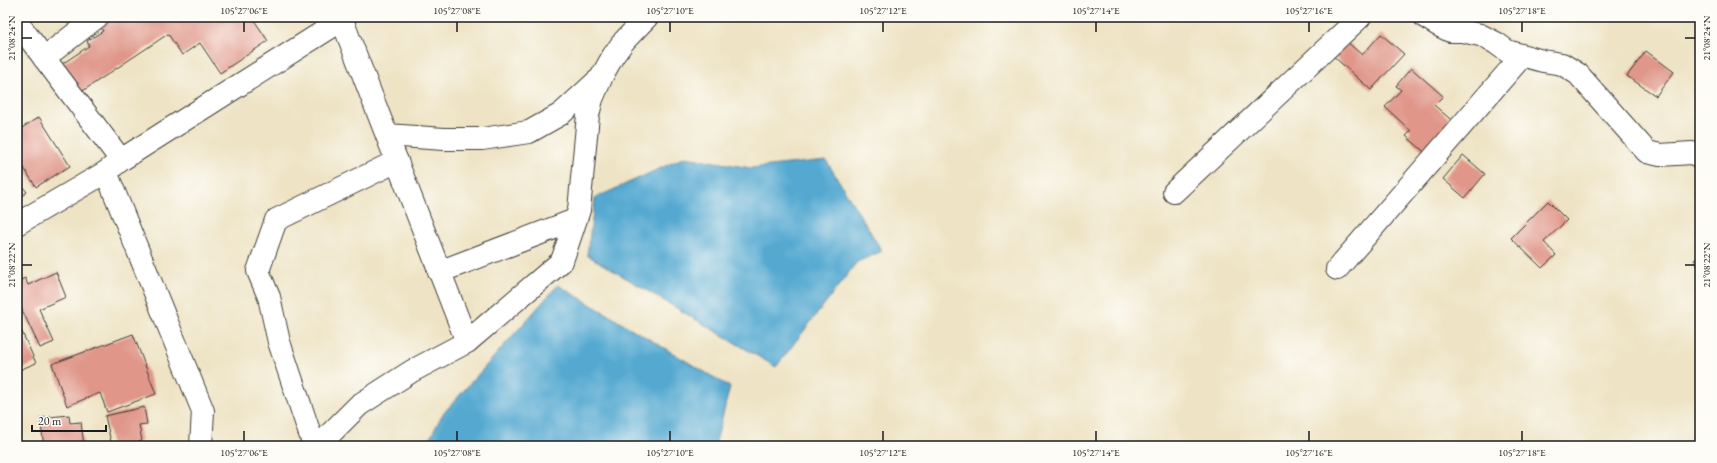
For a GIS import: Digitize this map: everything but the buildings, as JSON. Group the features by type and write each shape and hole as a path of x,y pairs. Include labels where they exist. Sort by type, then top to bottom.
{"street":[{"path":"44,58 97,17"},
{"path":"326,446 330,434 359,405 412,371 467,342 562,261 579,210 588,115 592,99 602,76 624,41 647,17"},
{"path":"1174,192 1360,17"},
{"path":"1425,17 1450,31 1462,31 1480,35 1496,43 1507,51 1522,56 1562,64 1578,74 1647,152 1660,155 1692,153 1700,157"},
{"path":"17,224 114,166 344,19 467,342"},
{"path":"17,22 44,58 114,166 203,410 201,446"},
{"path":"1337,269 1522,56"},
{"path":"387,135 444,139 482,139 529,132 561,114 602,76"},
{"path":"314,446 279,342 269,297 258,271 276,220 397,161"},
{"path":"440,272 575,220"}],"water":[{"path":"685,157 751,168 826,160 882,251 857,262 776,367 587,255 595,198"},
{"path":"558,285 730,387 715,446 426,446 442,415"}]}
